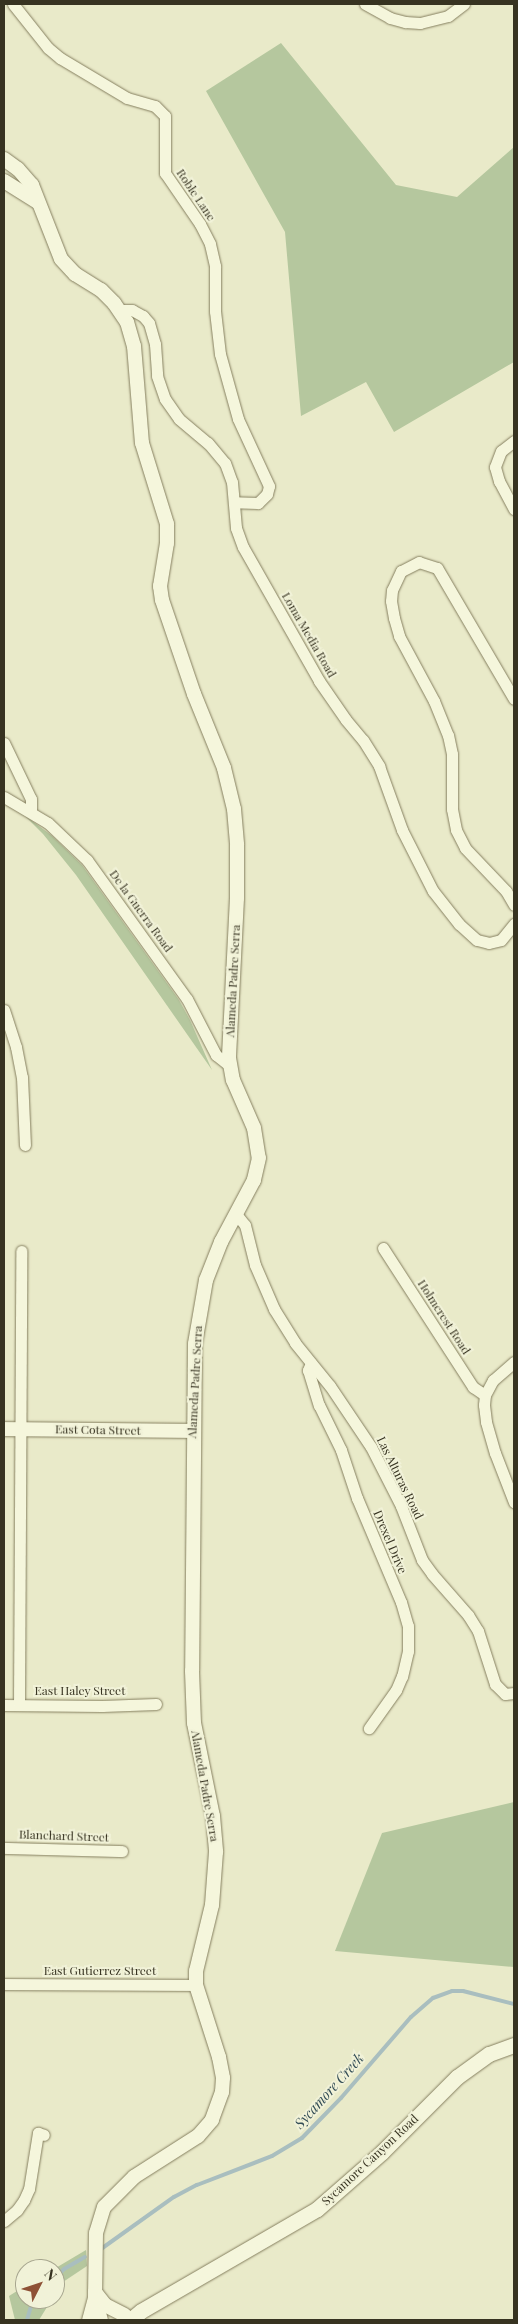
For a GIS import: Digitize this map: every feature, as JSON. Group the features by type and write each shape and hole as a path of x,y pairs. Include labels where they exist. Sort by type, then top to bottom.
{"main road":[{"name":"Sycamore Canyon Road","path":"129,2317 318,2209 376,2158 463,2072 489,2054 514,2045"}],"street":[{"name":"Roble Lane","path":"13,4 48,48 60,58 126,98 155,106 165,116 164,173 200,224 210,244 215,266 214,311 220,354 238,419 269,486 267,494 258,503 234,502"},
{"path":"365,4 390,18 420,23 448,16 464,4"},
{"name":"Alameda Padre Serra","path":"4,158 29,180 61,259 75,274 108,295 127,322 134,346 142,443 167,524 167,543 160,586 162,600 194,694 224,768 234,809 237,846 237,898 229,1065 254,1128 259,1158 254,1180 221,1242 206,1280 196,1331 191,1636 194,1724 213,1816 216,1852 212,1905 196,1971 196,1985 222,2068 221,2100 212,2120 198,2136 134,2177 104,2207 96,2233 95,2295 89,2320"},
{"path":"4,181 39,203"},
{"name":"Loma Media Road","path":"119,310 132,310 143,316 149,323 155,344 157,376 165,399 180,419 208,443 225,463 232,482 236,528 243,547 323,687 363,740 379,766 404,835 434,890 459,924 478,940 489,943 501,940 514,924"},
{"path":"514,441 501,451 495,467 499,481 514,509"},
{"path":"514,699 437,568 419,562 401,571 392,590 391,601 394,618 400,636 434,701 448,735 452,754 452,809 456,830 465,848 506,891 514,905"},
{"path":"4,743 31,799 31,811"},
{"name":"De la Guerra Road","path":"4,797 31,811 58,831 87,860 182,992 216,1056 229,1065"},
{"path":"4,1010 16,1047 22,1077 25,1145"},
{"name":"Las Alturas Road","path":"236,1214 245,1225 255,1266 268,1299 294,1343 335,1393 371,1447 400,1506 422,1560 475,1624 495,1684 505,1694 514,1693"},
{"name":"Holmcrest Road","path":"383,1248 473,1387 485,1395"},
{"path":"19,1705 21,1251"},
{"path":"514,1362 493,1380 485,1395 486,1422 495,1453 514,1502"},
{"name":"Drexel Drive","path":"311,1363 308,1370 319,1405 341,1450 356,1498 401,1602 408,1626 408,1651 402,1676 396,1690 369,1728"},
{"name":"East Cota Street","path":"4,1429 193,1431"},
{"name":"East Haley Street","path":"4,1705 102,1706 156,1704"},
{"name":"Blanchard Street","path":"4,1848 122,1851"},
{"name":"East Gutierrez Street","path":"4,1984 196,1985"},
{"path":"4,2221 18,2210 24,2200 29,2189 38,2134 44,2135"},
{"path":"95,2295 105,2305 129,2317"},
{"name":"Alameda Padre Serra","path":"95,2295 101,2320"}],"green space":[{"path":"281,43 396,185 457,197 514,147 514,362 394,432 366,382 301,416 285,232 206,91"},
{"path":"24,815 51,835 82,865 179,1000 212,1070 76,875 43,834"},
{"path":"514,1802 514,1967 335,1951 382,1833"},
{"path":"86,2250 87,2266 65,2281 65,2262"},
{"path":"15,2292 15,2309 46,2309 39,2320 15,2320 9,2296"}],"waterway":[{"name":"Sycamore Creek","path":"101,2249 174,2197 197,2185 272,2156 302,2138 341,2098 411,2017 433,1998 452,1991 463,1991 514,2004"},
{"name":"Sycamore Creek","path":"65,2268 85,2257"},
{"name":"Sycamore Creek","path":"27,2320 30,2309"}]}
